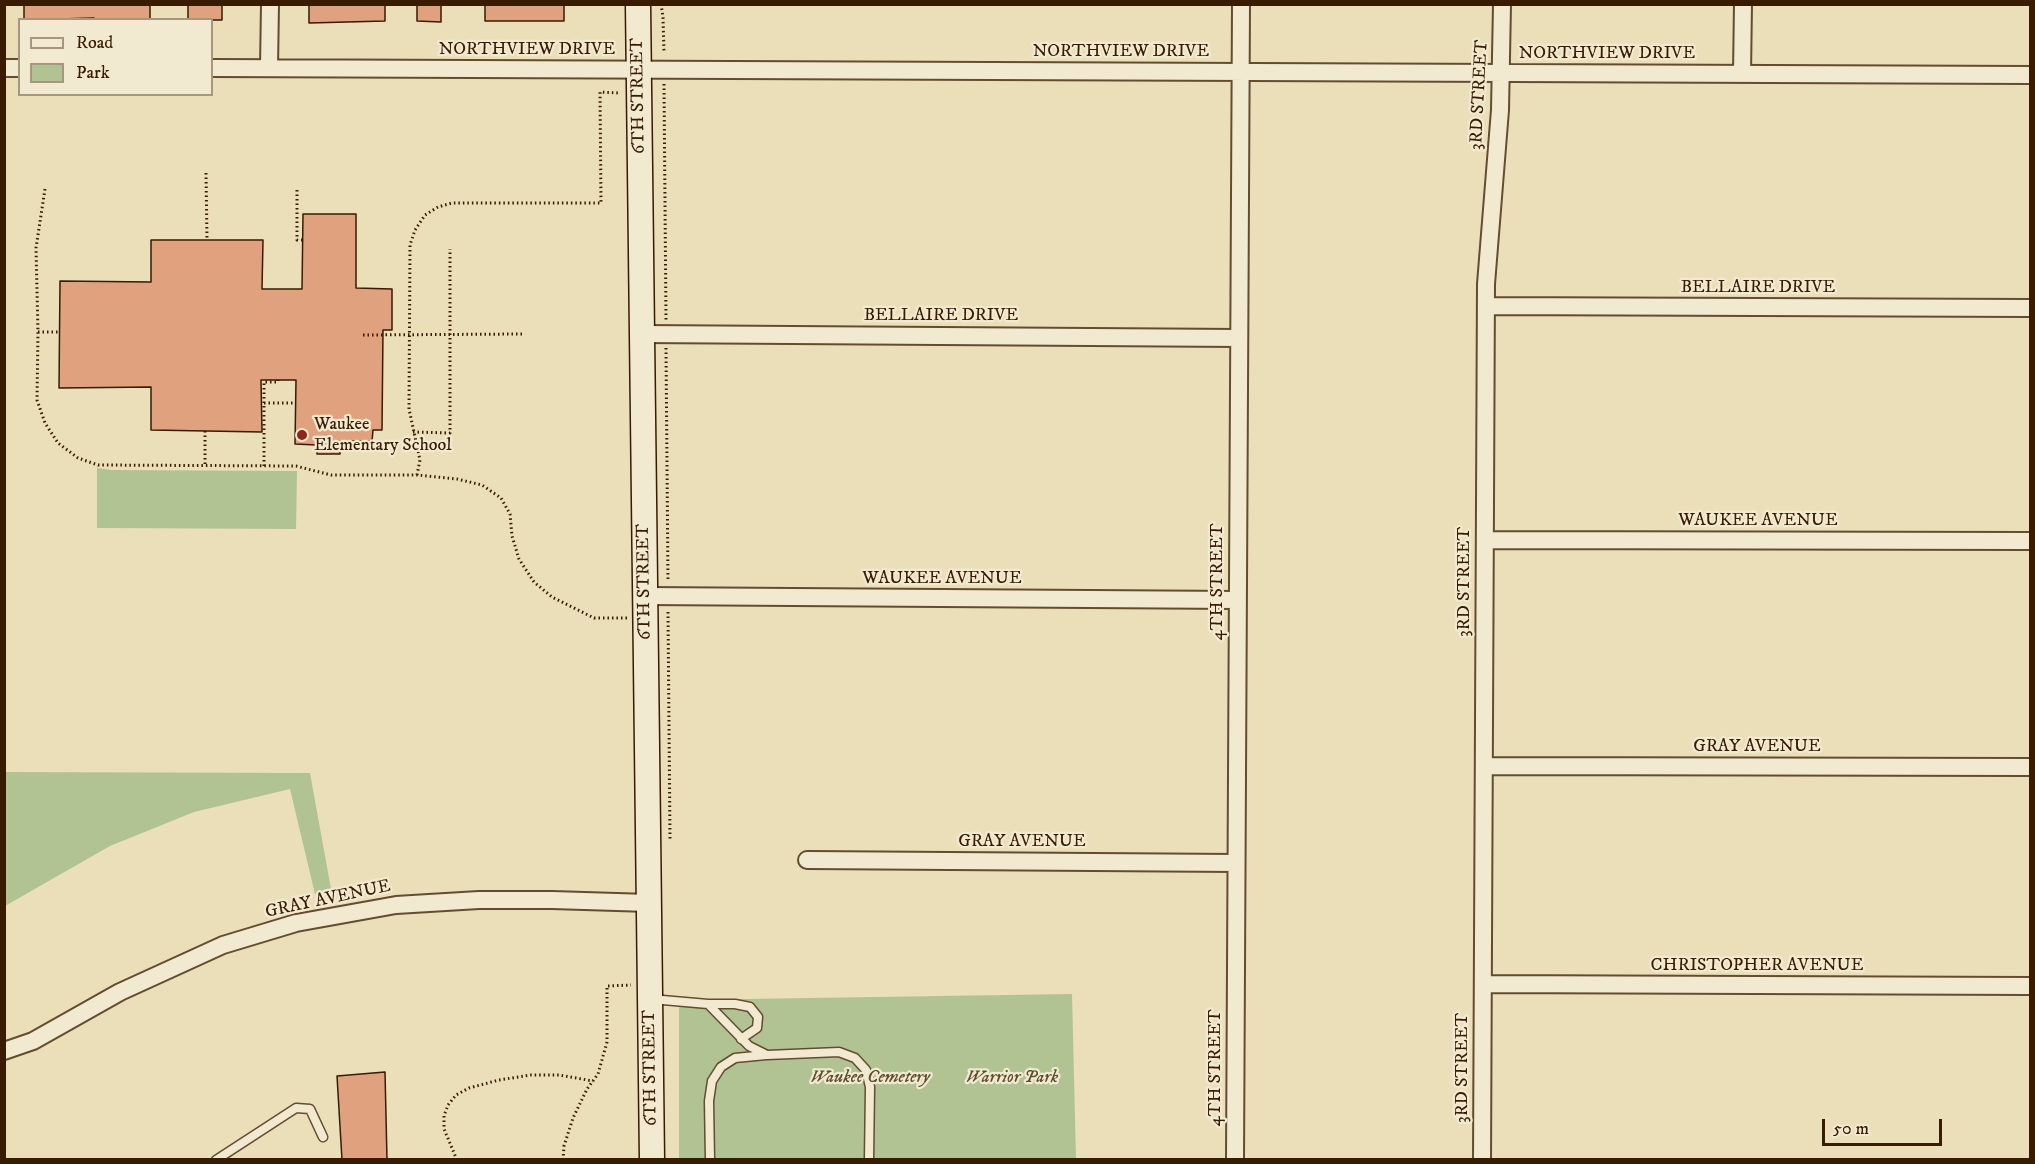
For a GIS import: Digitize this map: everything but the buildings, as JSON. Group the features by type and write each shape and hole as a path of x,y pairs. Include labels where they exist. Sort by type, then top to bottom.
{"main road":[{"name":"6TH STREET","path":"638,4 649,903 642,992 652,1160"}],"street":[{"path":"269,68 270,4"},
{"name":"4TH STREET","path":"1235,1160 1241,4"},
{"name":"3RD STREET","path":"1482,1160 1486,306 1502,73 1502,4"},
{"path":"1742,74 1743,4"},
{"name":"NORTHVIEW DRIVE","path":"213,68 2031,75"},
{"name":"BELLAIRE DRIVE","path":"1486,306 2031,308"},
{"name":"BELLAIRE DRIVE","path":"642,334 1239,338"},
{"name":"WAUKEE AVENUE","path":"1485,540 2031,541"},
{"name":"WAUKEE AVENUE","path":"645,596 1237,600"},
{"name":"GRAY AVENUE","path":"1484,766 2031,767"},
{"name":"GRAY AVENUE","path":"807,860 1236,863"},
{"name":"GRAY AVENUE","path":"4,1051 33,1041 120,992 223,945 296,923 396,904 479,900 649,903"},
{"name":"CHRISTOPHER AVENUE","path":"1483,984 2031,986"}],"lane":[{"path":"642,992 708,1004 735,1004 750,1007 758,1017 757,1028 741,1039"},
{"path":"708,1004 749,1046 767,1055"},
{"path":"710,1160 709,1101 712,1081 721,1067 735,1058 840,1052 855,1058 866,1070 870,1087 870,1160"},
{"path":"216,1160 296,1108 310,1109 323,1137"}],"path":[{"path":"661,4 664,58"},
{"path":"417,475 420,460 412,432 409,409 410,245 415,230 424,215 438,207 452,203 601,203 600,92 617,93"},
{"path":"206,173 207,240"},
{"path":"45,189 36,248 38,400 45,423 58,443 78,458 98,465 296,466 331,476 417,475 457,479 482,485 501,498 510,514 512,536 519,559 534,582 552,597 594,618 625,618"},
{"path":"297,190 297,240 303,240"},
{"path":"412,432 450,433 450,249"},
{"path":"38,332 60,332"},
{"path":"363,335 522,334"},
{"path":"264,466 264,382 278,382 278,380"},
{"path":"264,403 296,403"},
{"path":"205,431 205,466"},
{"path":"668,606 670,842"},
{"path":"563,1160 564,1146 573,1118 598,1074 607,1042 607,986 642,992"},
{"path":"457,1160 444,1129 444,1116 448,1105 456,1095 469,1088 499,1080 531,1075 559,1075 593,1081"}],"green space":[{"path":"97,468 297,471 296,529 97,528"},
{"path":"5,772 310,773 331,889 315,894 290,789 194,812 110,846 5,906"},
{"name":"Waukee Cemetery","path":"1072,994 1076,1159 679,1159 679,1000"}],"place":[{"name":"Waukee Elementary School","path":"302,435"}],"park label":[{"name":"Warrior Park","path":"1012,1078"}]}
